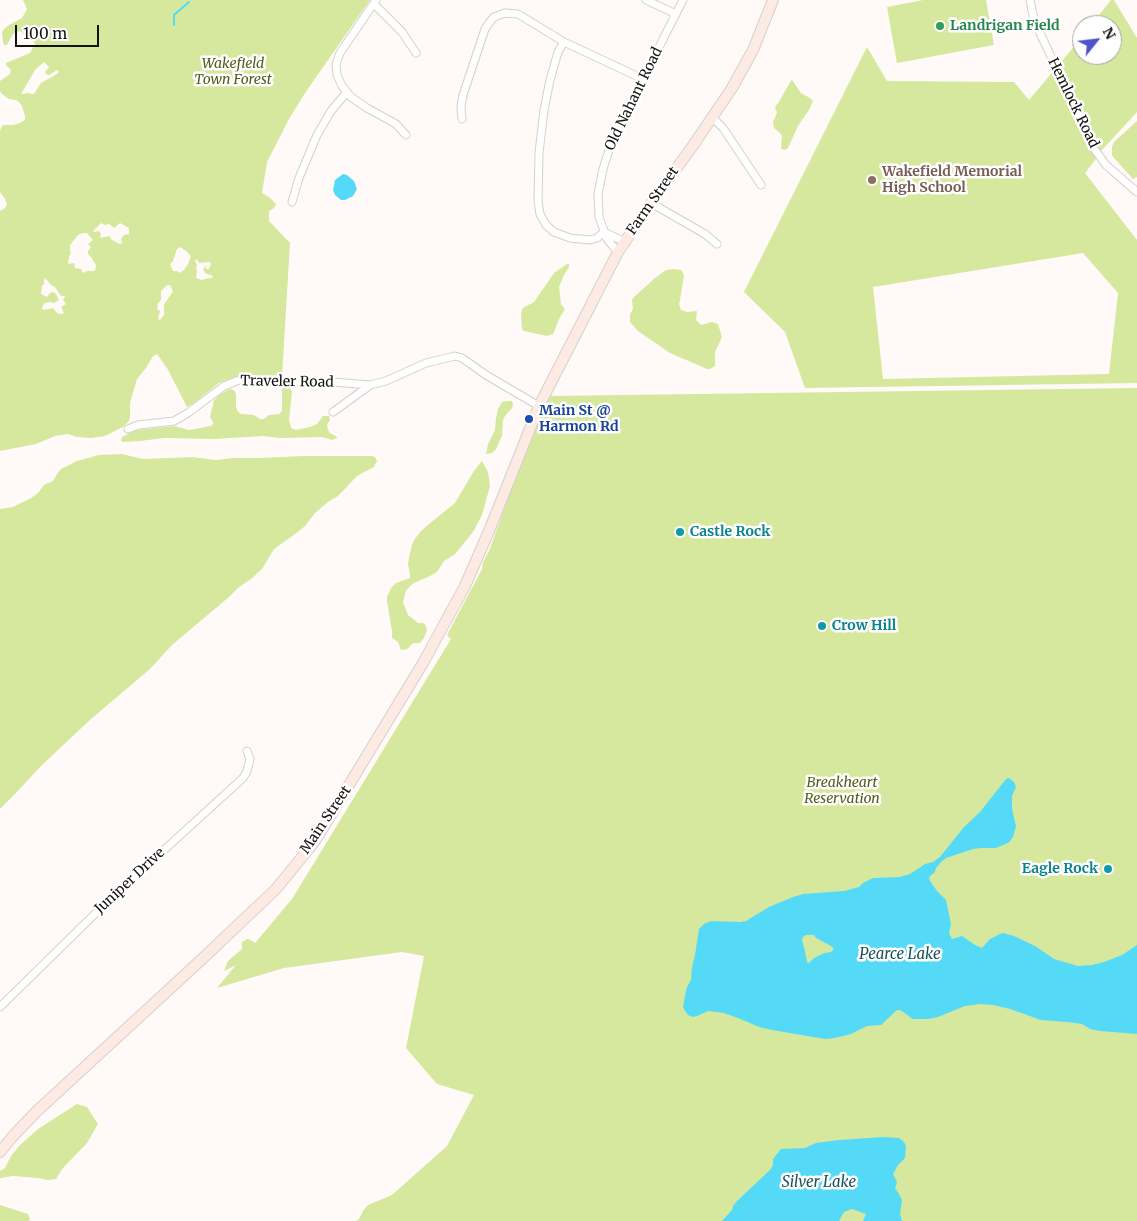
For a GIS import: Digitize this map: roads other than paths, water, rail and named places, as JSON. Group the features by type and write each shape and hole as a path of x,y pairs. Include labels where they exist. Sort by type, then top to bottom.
{"main road":[{"name":"Farm Street","path":"539,406 618,252 732,88 748,60 773,0"},
{"name":"Main Street","path":"0,1152 36,1112 276,889 315,841 423,663 466,586 539,406"}],"street":[{"path":"646,0 676,14"},
{"name":"Old Nahant Road","path":"618,252 607,239 598,217 597,202 603,169 612,141 683,0"},
{"name":"Hemlock Road","path":"1030,0 1039,31 1095,150 1106,164 1137,192"},
{"path":"406,135 398,125 367,108 347,92 338,79 336,68 337,61 347,42 375,2 402,32 416,52"},
{"path":"462,119 463,95 485,29 494,17 505,12 518,14 564,42 643,79"},
{"path":"564,42 558,52 546,95 538,174 539,211 550,229 565,237 588,241 604,232 624,242"},
{"path":"292,202 299,178 317,135 331,111 347,92"},
{"path":"712,118 724,128 761,185"},
{"path":"651,203 705,234 717,244"},
{"path":"333,412 370,385 386,381 426,363 450,356 458,356 502,385 539,406"},
{"name":"Traveler Road","path":"128,429 142,425 174,421 188,413 218,390 239,380 333,382 370,385"},
{"name":"Juniper Drive","path":"0,1007 107,902 243,778 250,760 246,752"}],"water":[{"path":"343,174 354,181 357,189 353,196 341,200 335,195 333,190 335,180"},
{"name":"Pearce Lake","path":"1009,778 1014,782 1016,787 1012,796 1012,809 1016,826 1010,841 996,848 973,849 946,858 929,877 937,891 946,900 951,924 949,933 952,939 962,936 982,948 990,939 1003,933 1035,946 1054,959 1078,966 1104,962 1122,955 1137,945 1137,1034 1100,1031 1090,1029 1082,1024 1041,1020 1010,1009 980,1004 965,1006 928,1019 913,1019 897,1010 881,1025 867,1026 851,1034 825,1039 759,1027 724,1013 708,1011 693,1017 685,1011 683,1007 684,1001 687,987 691,980 699,929 704,924 711,921 746,921 769,907 803,894 844,891 859,887 873,878 900,877 910,874 940,857 1006,779","holes":["806,935 814,935 834,949 831,952 814,958 809,963 807,962 802,940"]},
{"name":"Silver Lake","path":"883,1137 899,1138 906,1146 905,1158 893,1174 897,1182 895,1188 902,1200 900,1214 902,1221 863,1221 866,1214 852,1209 844,1212 839,1221 722,1221 737,1201 770,1170 773,1165 773,1159 781,1149 805,1148 816,1143 839,1140"}],"waterway":[{"path":"174,25 174,15 189,2"}],"place":[{"name":"Landrigan Field","path":"940,26"},
{"name":"Wakefield Memorial High School","path":"872,180"},
{"name":"Main St @ Harmon Rd","path":"529,419"},
{"name":"Castle Rock","path":"680,532"},
{"name":"Crow Hill","path":"822,626"},
{"name":"Eagle Rock","path":"1108,869"}],"park label":[{"name":"Wakefield Town Forest","path":"233,72"},
{"name":"Breakheart Reservation","path":"842,792"}]}
